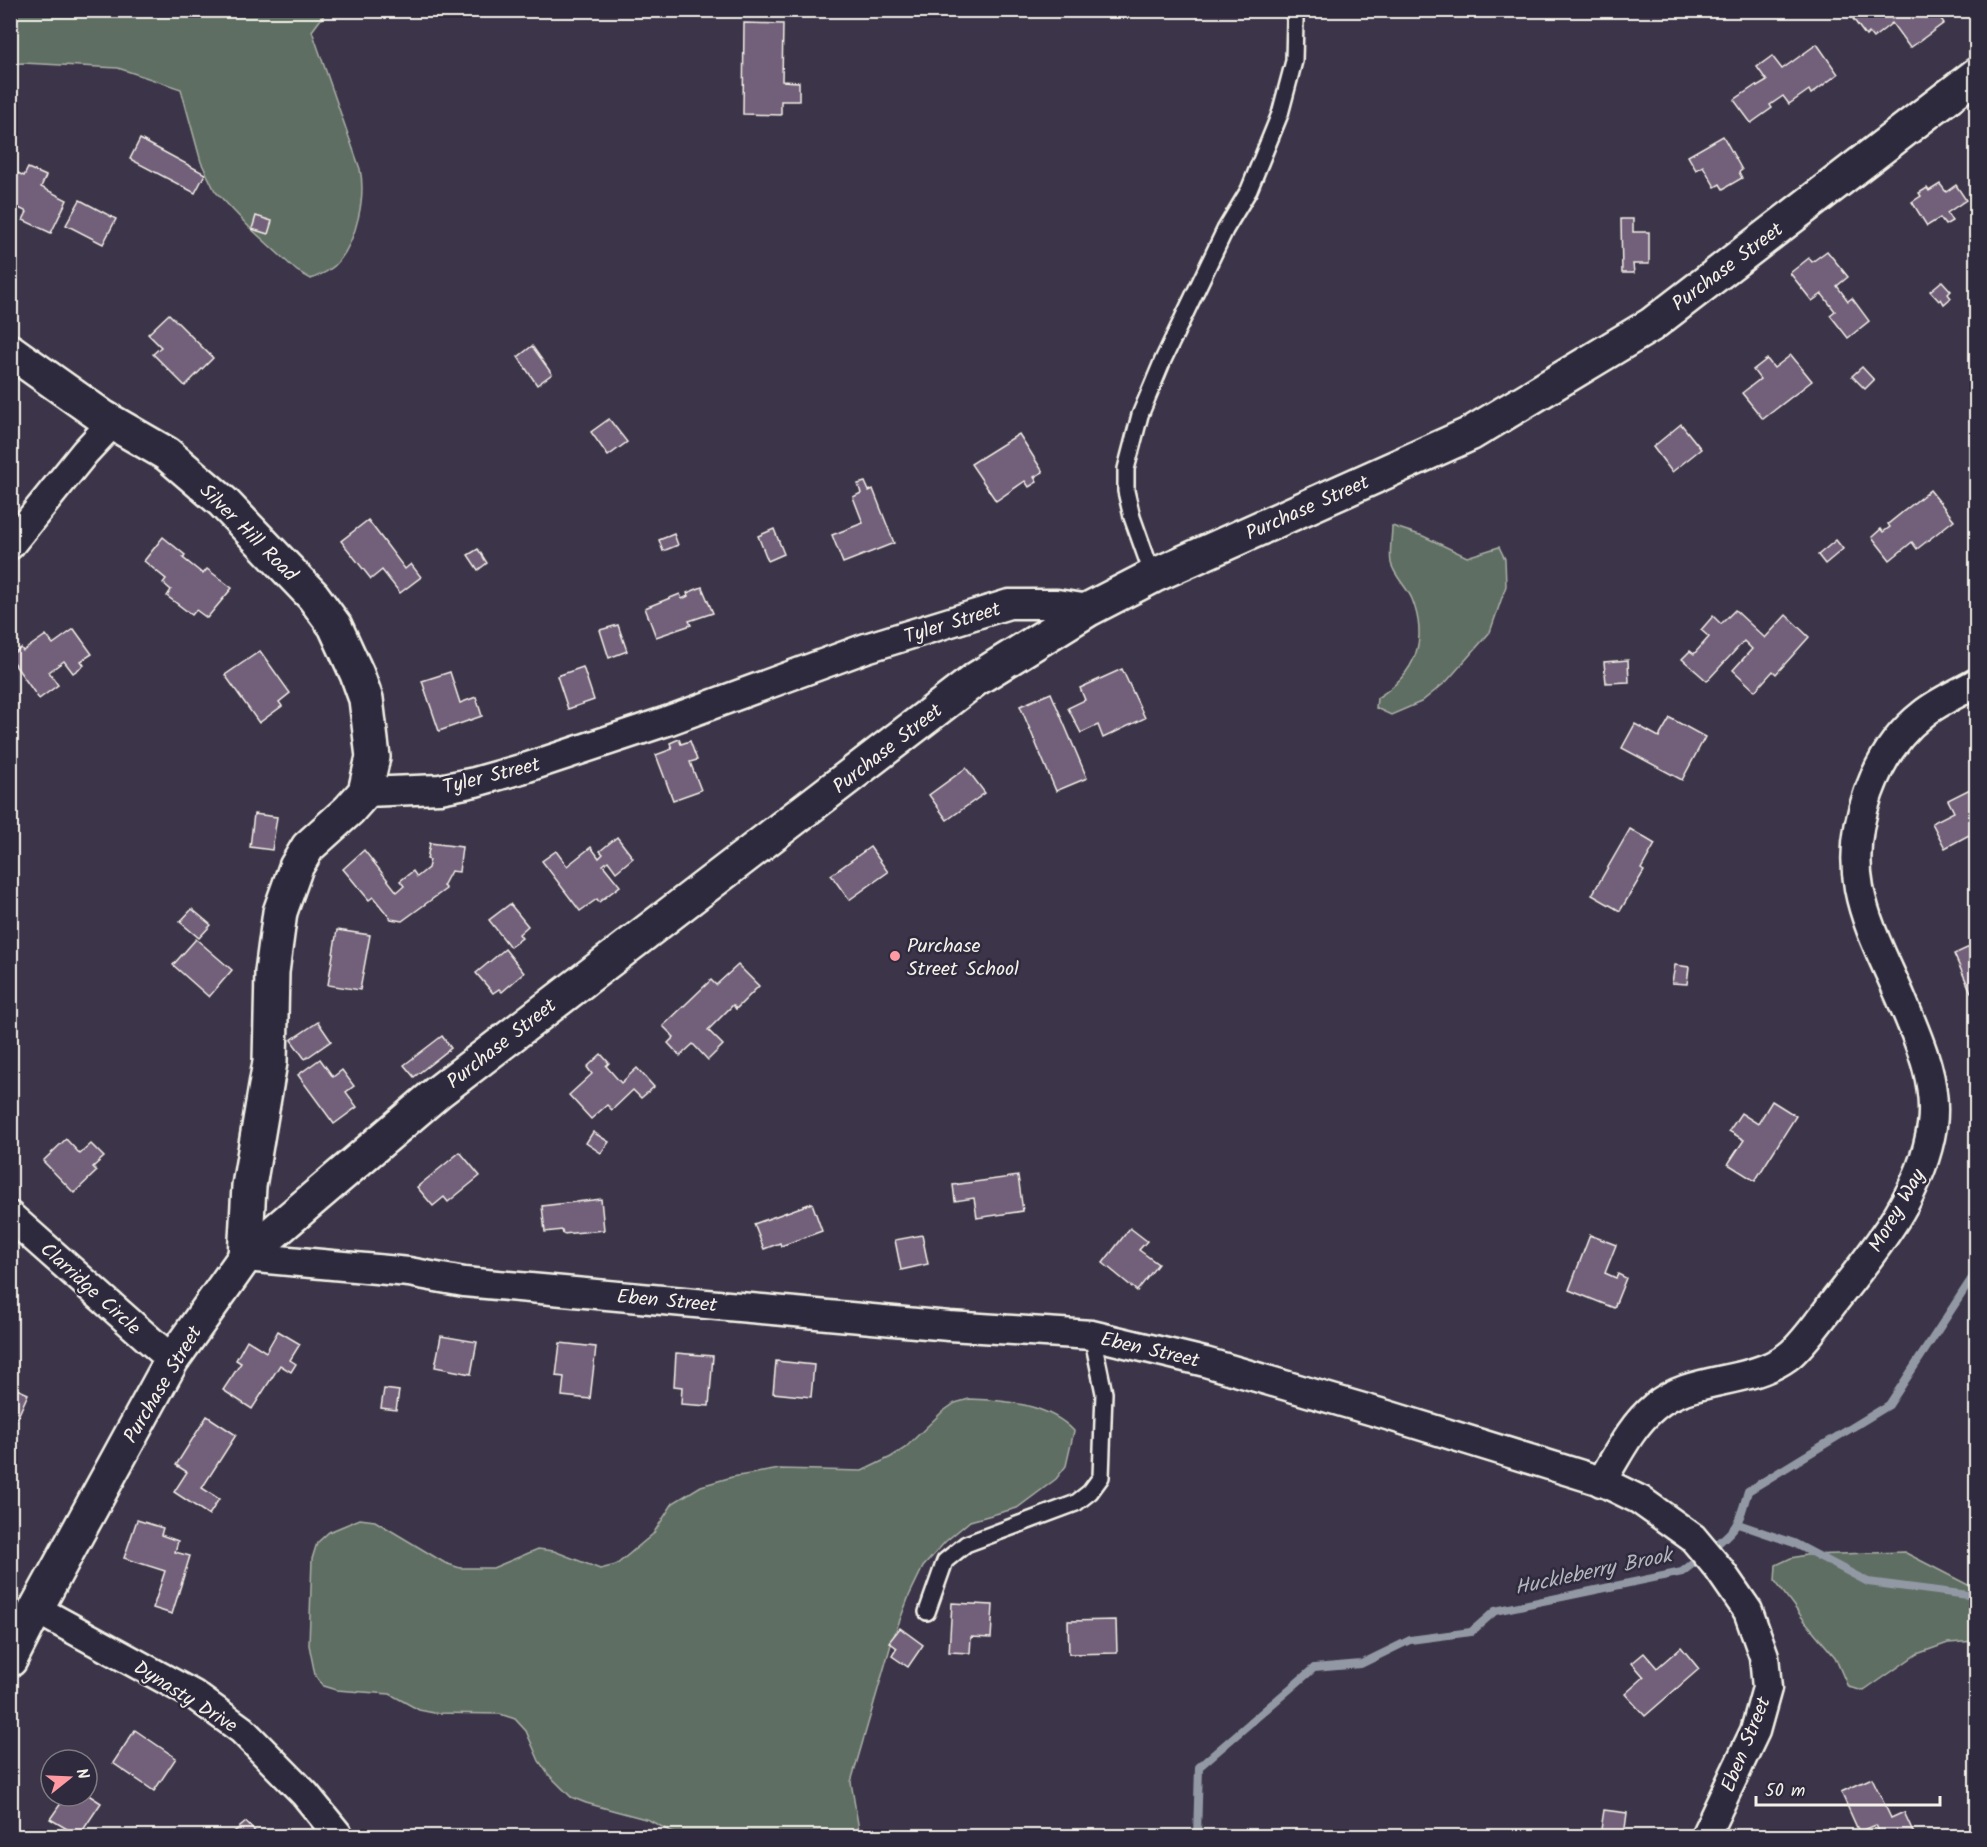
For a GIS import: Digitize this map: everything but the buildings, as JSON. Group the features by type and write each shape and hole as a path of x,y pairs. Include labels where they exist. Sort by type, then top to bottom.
{"main road":[{"name":"Purchase Street","path":"20,1633 172,1360 245,1257 438,1092 976,679 1089,609 1153,576 1470,434 1651,325 1977,75"},
{"name":"Silver Hill Road","path":"10,351 113,422 166,454 223,502 313,596 335,626 366,699 373,757 365,792"},
{"path":"245,1257 249,1186 270,1062 272,972 280,912 296,867 308,847 349,810 365,792"}],"street":[{"path":"10,545 85,452 113,422"},
{"name":"Tyler Street","path":"365,792 440,789 517,770 667,721 866,648 1009,604 1057,604 1089,609"},
{"name":"Morey Way","path":"1601,1482 1637,1424 1655,1406 1678,1392 1760,1371 1788,1357 1881,1242 1921,1171 1932,1125 1932,1087 1921,1044 1869,923 1859,888 1856,849 1864,804 1878,770 1902,735 1923,714 1977,683"},
{"name":"Clarridge Circle","path":"10,1216 172,1360"},
{"name":"Eben Street","path":"245,1257 409,1272 464,1282 863,1319 1092,1335 1215,1365 1388,1415 1601,1482 1640,1500 1693,1538 1719,1569 1748,1611 1764,1656 1767,1688 1755,1731 1705,1836"},
{"name":"Dynasty Drive","path":"20,1633 194,1695 242,1730 305,1794 339,1836"}],"lane":[{"path":"1153,576 1132,517 1126,491 1126,469 1140,415 1163,360 1225,230 1249,190 1280,114 1294,61 1295,20 1293,10"},
{"path":"927,1612 945,1561 966,1544 1076,1503 1090,1492 1101,1477 1104,1393 1092,1335"}],"green space":[{"path":"10,11 327,11 312,31 362,180 361,204 355,229 339,261 330,269 311,279 297,271 249,227 215,191 201,162 181,89 118,68 11,64"},
{"path":"1392,526 1423,536 1467,557 1499,547 1505,559 1506,586 1490,632 1447,681 1421,702 1391,715 1376,708 1377,698 1390,689 1409,667 1415,656 1419,629 1412,599 1391,563"},
{"path":"969,1399 1025,1405 1039,1409 1064,1422 1074,1431 1066,1466 1056,1479 1017,1508 970,1521 945,1542 923,1567 892,1641 851,1782 860,1836 679,1836 649,1820 571,1797 548,1774 539,1761 526,1731 515,1719 500,1714 434,1713 419,1710 390,1694 336,1690 323,1686 315,1675 309,1645 312,1559 317,1543 329,1532 360,1519 375,1521 445,1563 460,1568 493,1568 538,1549 554,1551 600,1569 616,1565 653,1534 673,1503 701,1486 732,1477 780,1469 862,1471 905,1448 942,1412 955,1403"},
{"path":"1904,1552 1976,1589 1976,1641 1948,1643 1917,1654 1864,1691 1848,1687 1835,1657 1775,1581 1776,1565 1791,1558 1806,1555"}],"waterway":[{"name":"Huckleberry Brook","path":"1710,1550 1736,1525 1748,1491 1889,1405 1976,1272"},
{"path":"1738,1524 1794,1543 1868,1582 1976,1596"},
{"name":"Huckleberry Brook","path":"1197,1836 1199,1767 1314,1668 1361,1664 1410,1640 1471,1632 1495,1611 1682,1572 1701,1557"}],"place":[{"name":"Purchase Street School","path":"895,956"}]}
